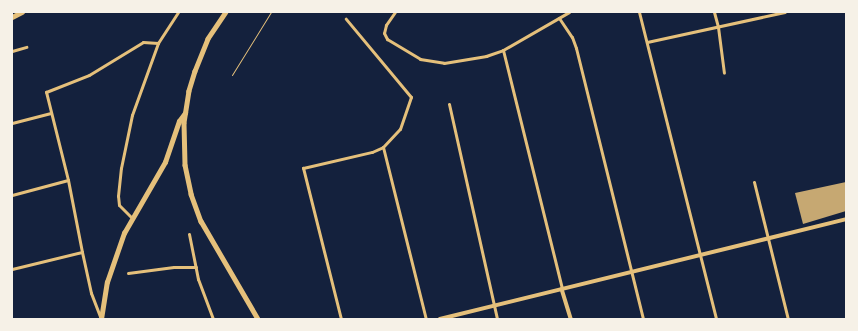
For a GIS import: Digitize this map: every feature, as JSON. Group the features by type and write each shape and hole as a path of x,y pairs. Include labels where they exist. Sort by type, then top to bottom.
{"main road":[{"path":"12,17 22,12"},
{"path":"226,12 208,39 200,56 191,84 185,113 185,165 195,205 212,242 258,319"},
{"path":"101,319 110,271 132,218 159,174 179,121 185,113"}],"street":[{"path":"132,218 119,205 122,168 132,115 158,43 178,12"},
{"path":"395,12 384,29 387,39 409,54 429,62 458,61 503,50 569,12"},
{"path":"639,12 716,319"},
{"path":"714,12 718,26 724,74"},
{"path":"647,42 785,12"},
{"path":"559,18 572,37 576,48 643,319"},
{"path":"341,319 303,168 372,152 383,147 400,129 411,97 346,20"},
{"path":"101,319 96,311 82,252 68,180 46,92 88,75 143,42 158,43"},
{"path":"12,51 26,47"},
{"path":"503,50 562,289 571,319"},
{"path":"449,104 497,319"},
{"path":"12,123 51,112"},
{"path":"383,147 426,319"},
{"path":"12,195 68,180"},
{"path":"754,182 788,319"},
{"path":"440,319 846,219"},
{"path":"190,234 203,294 213,319"},
{"path":"12,268 82,252"},
{"path":"128,273 174,267 196,267"}],"path":[{"path":"232,75 271,12"}],"building":[{"path":"846,182 846,211 803,224 795,193"}]}
